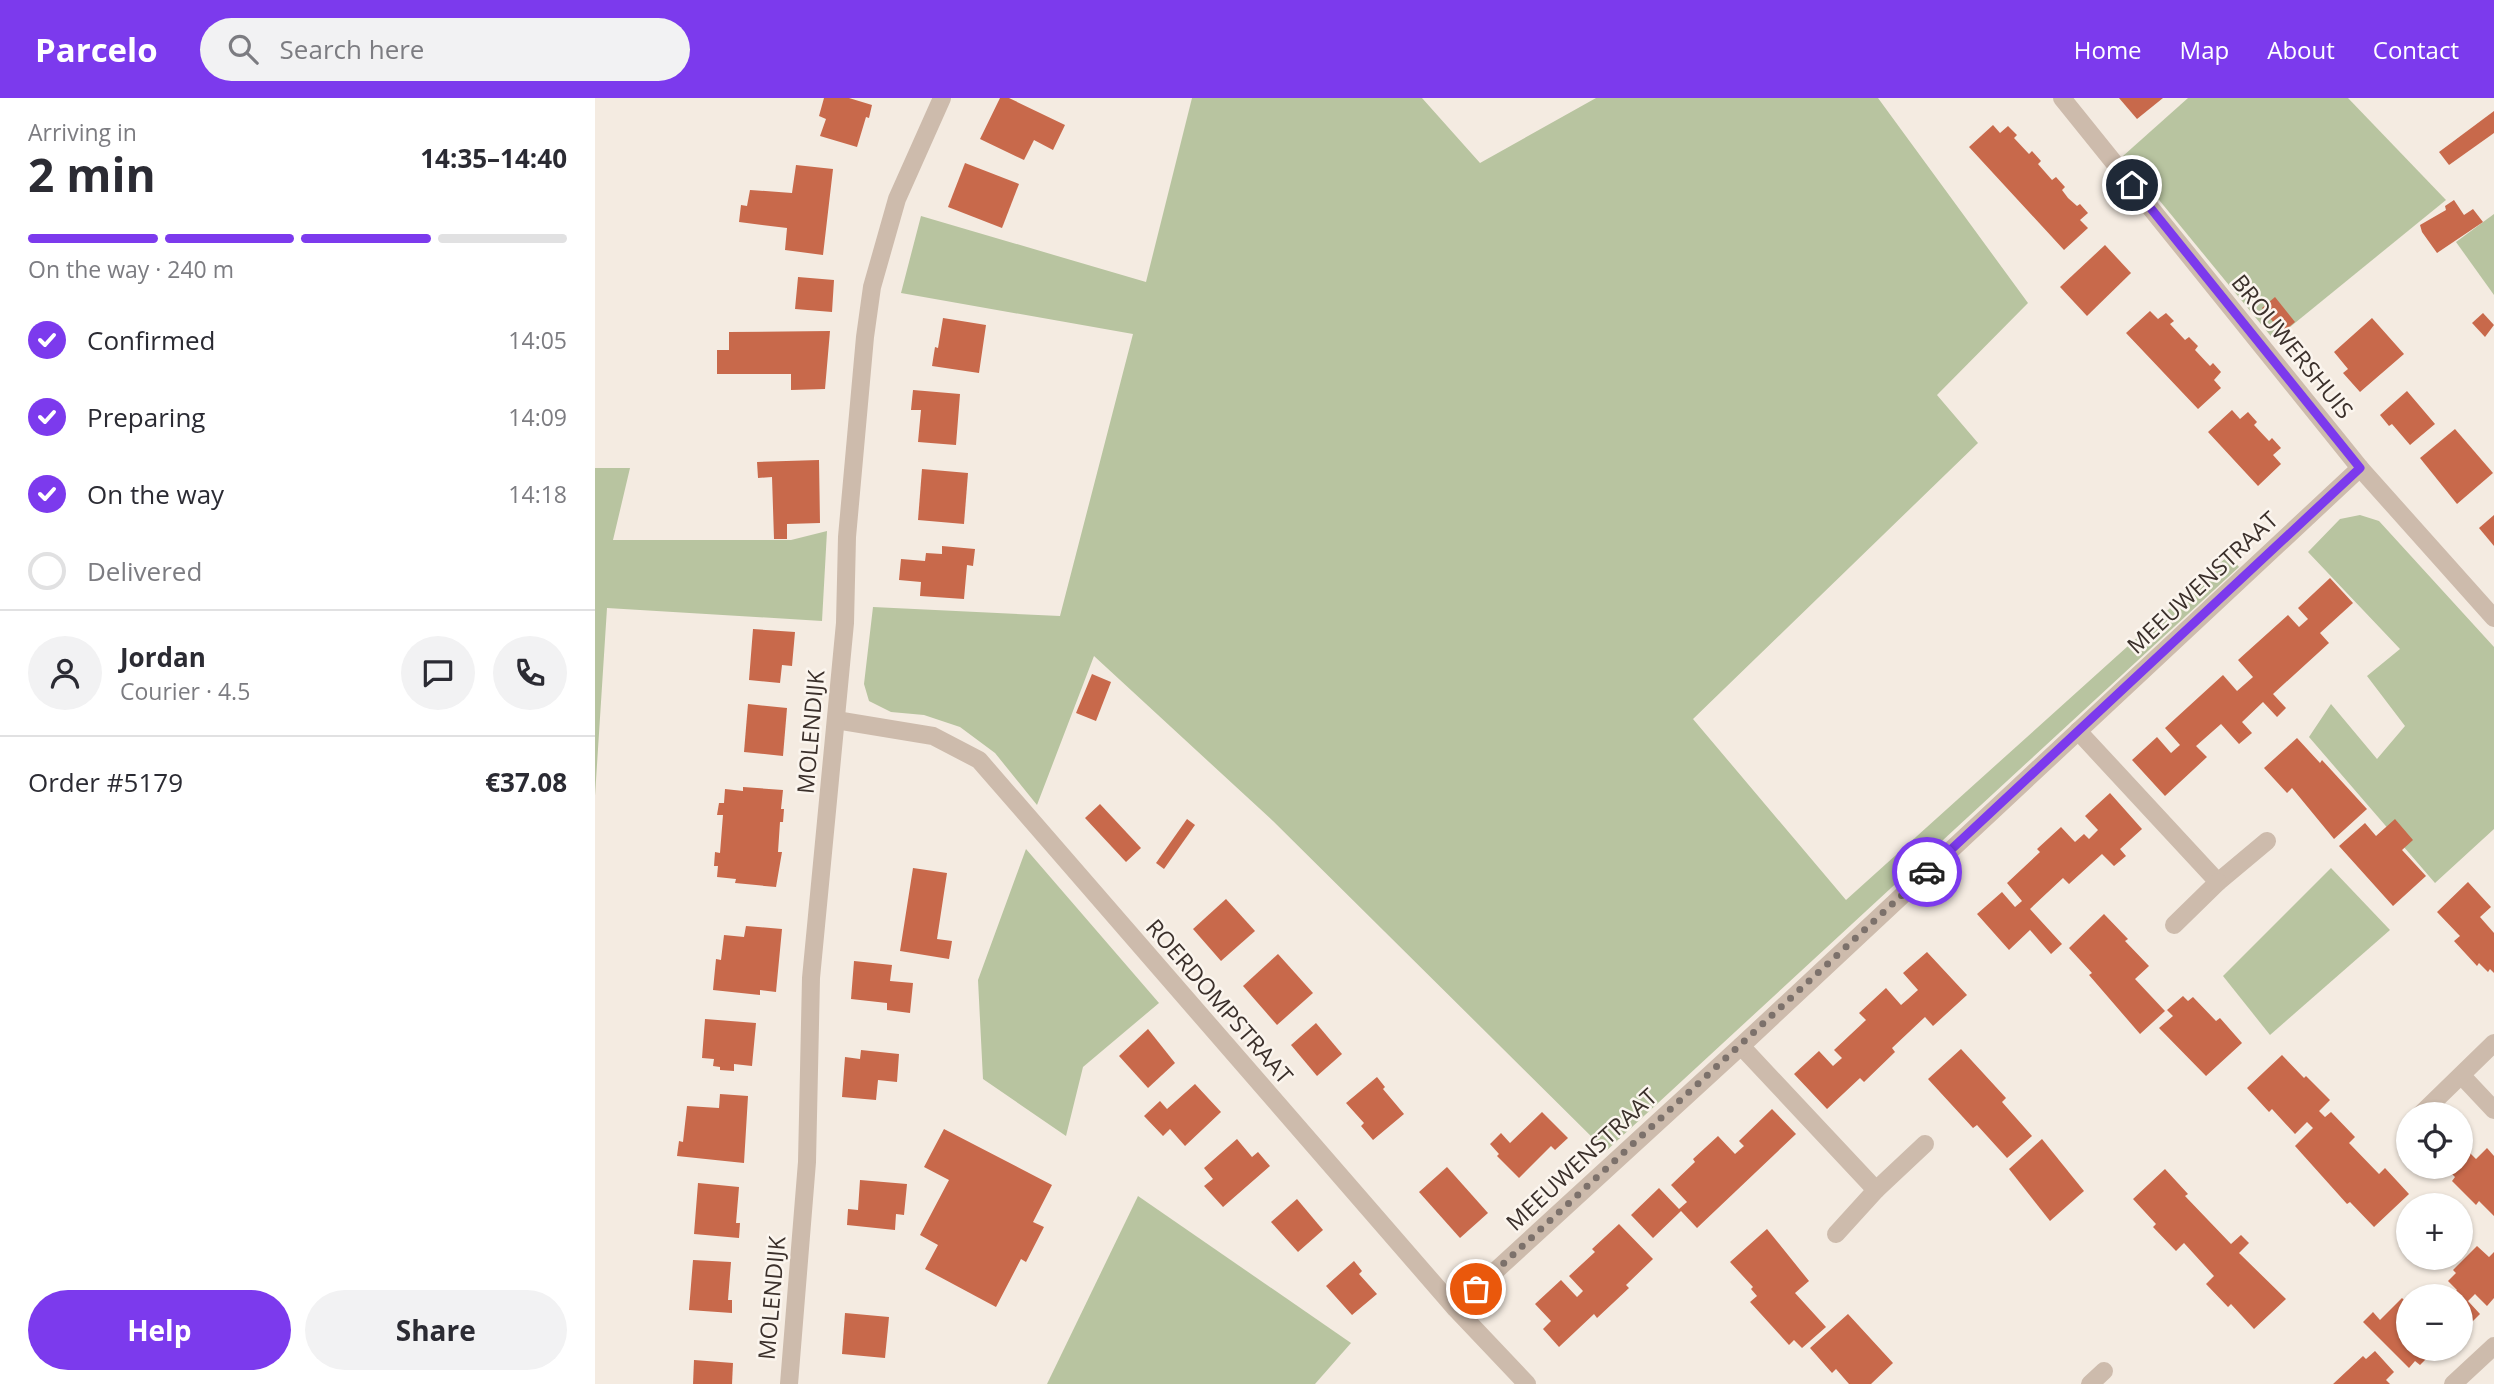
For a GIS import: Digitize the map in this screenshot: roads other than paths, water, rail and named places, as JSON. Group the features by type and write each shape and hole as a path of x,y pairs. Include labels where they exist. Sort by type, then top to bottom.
{"street":[{"name":"MOLENDIJK","path":"789,1384 807,1162 811,978 845,623 847,537 865,337 872,287 897,199 942,98"},
{"name":"BROUWERSHUIS","path":"2062,98 2360,468 2494,618"},
{"name":"MEEUWENSTRAAT","path":"1455,1308 1741,1046 2360,468"},
{"name":"ROERDOMPSTRAAT","path":"836,720 933,736 979,760 1455,1308 1527,1384"},
{"path":"2078,731 2217,882"},
{"path":"2174,925 2217,882 2267,841"},
{"path":"2434,1102 2494,1043"},
{"path":"1741,1046 1876,1191"},
{"path":"2462,1076 2494,1110"},
{"path":"1836,1234 1925,1144"},
{"path":"2453,1384 2494,1346"},
{"path":"2090,1384 2104,1371"}]}
